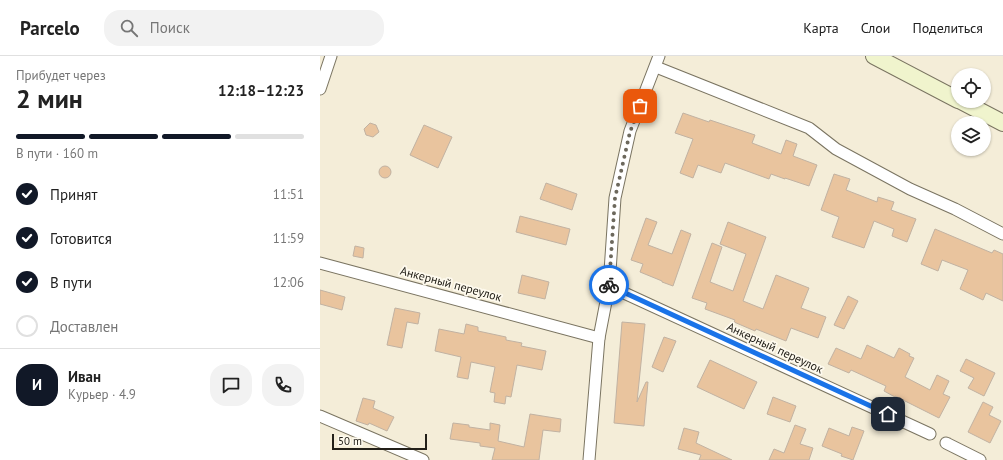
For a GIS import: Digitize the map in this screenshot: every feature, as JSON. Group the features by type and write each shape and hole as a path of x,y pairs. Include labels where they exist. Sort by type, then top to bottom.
{"main road":[{"path":"874,56 951,96"},
{"path":"974,108 1003,123"}],"street":[{"path":"320,89 331,56"},
{"path":"588,460 599,338 609,286 615,198 630,132 658,61 809,128 836,149 910,189 1003,234"},
{"name":"Анкерный переулок","path":"320,262 599,338"},
{"name":"Анкерный переулок","path":"609,286 930,434"},
{"path":"320,416 423,460"},
{"path":"946,443 980,460"}],"building":[{"path":"683,113 755,135 752,143 781,154 786,140 797,144 793,156 817,165 809,186 771,174 769,179 725,163 721,173 698,165 693,178 680,173 693,139 675,133"},
{"path":"370,123 376,125 379,132 373,137 366,135 364,129"},
{"path":"424,125 452,137 438,168 410,155"},
{"path":"387,166 390,167 390,177 383,178 380,177 379,170 380,167"},
{"path":"834,174 850,179 846,190 877,202 878,197 894,202 891,210 916,219 907,242 892,236 894,229 874,221 864,248 832,237 839,217 821,210"},
{"path":"546,183 577,194 572,210 540,199"},
{"path":"520,216 570,229 566,245 516,232"},
{"path":"646,218 657,222 648,245 672,254 681,230 691,234 673,286 640,272 643,264 631,260"},
{"path":"728,222 766,237 743,301 763,309 776,275 809,288 801,308 826,317 818,338 791,328 786,341 756,329 755,331 734,322 735,320 705,309 707,303 692,298 712,243 722,247 710,282 733,291 746,254 720,244"},
{"path":"935,229 992,253 994,250 1003,254 1003,301 986,293 983,300 960,289 968,270 942,260 938,271 921,264"},
{"path":"355,246 364,248 363,258 353,256"},
{"path":"522,275 549,282 545,299 518,293"},
{"path":"320,290 345,297 342,310 320,304"},
{"path":"848,296 858,301 844,329 834,325"},
{"path":"395,308 420,313 418,324 407,322 402,348 387,345"},
{"path":"622,322 645,324 637,402 646,382 648,382 644,426 614,423"},
{"path":"466,324 478,327 478,331 506,337 506,340 522,343 521,346 546,351 542,370 517,365 511,397 506,396 505,404 494,402 495,393 490,392 495,367 471,362 468,379 457,377 461,357 435,351 439,329 464,334"},
{"path":"664,337 676,341 663,372 652,367"},
{"path":"867,345 894,358 899,348 910,354 909,356 914,358 905,377 930,390 937,375 949,381 943,394 950,397 939,418 884,391 886,386 851,370 849,373 828,364 836,348 861,359"},
{"path":"966,359 995,373 984,396 968,388 974,378 960,371"},
{"path":"710,360 757,382 744,409 697,387"},
{"path":"773,397 796,406 790,422 767,414"},
{"path":"363,398 375,401 373,408 394,417 387,431 369,423 368,425 356,421"},
{"path":"983,402 993,407 989,415 1001,421 990,443 968,432"},
{"path":"530,414 561,419 560,432 543,430 539,460 492,460 495,448 480,446 480,443 450,439 453,423 490,430 490,423 500,425 498,441 524,447"},
{"path":"795,425 806,429 800,444 813,448 809,460 769,460 774,449 784,453"},
{"path":"852,427 864,431 853,460 841,456 842,454 822,446 829,428 849,436"},
{"path":"684,428 699,432 696,443 732,460 699,460 701,455 678,449"}],"way so far":[{"path":"609,285 615,198 630,132 640,106"}],"route":[{"path":"609,285 888,414"}]}
